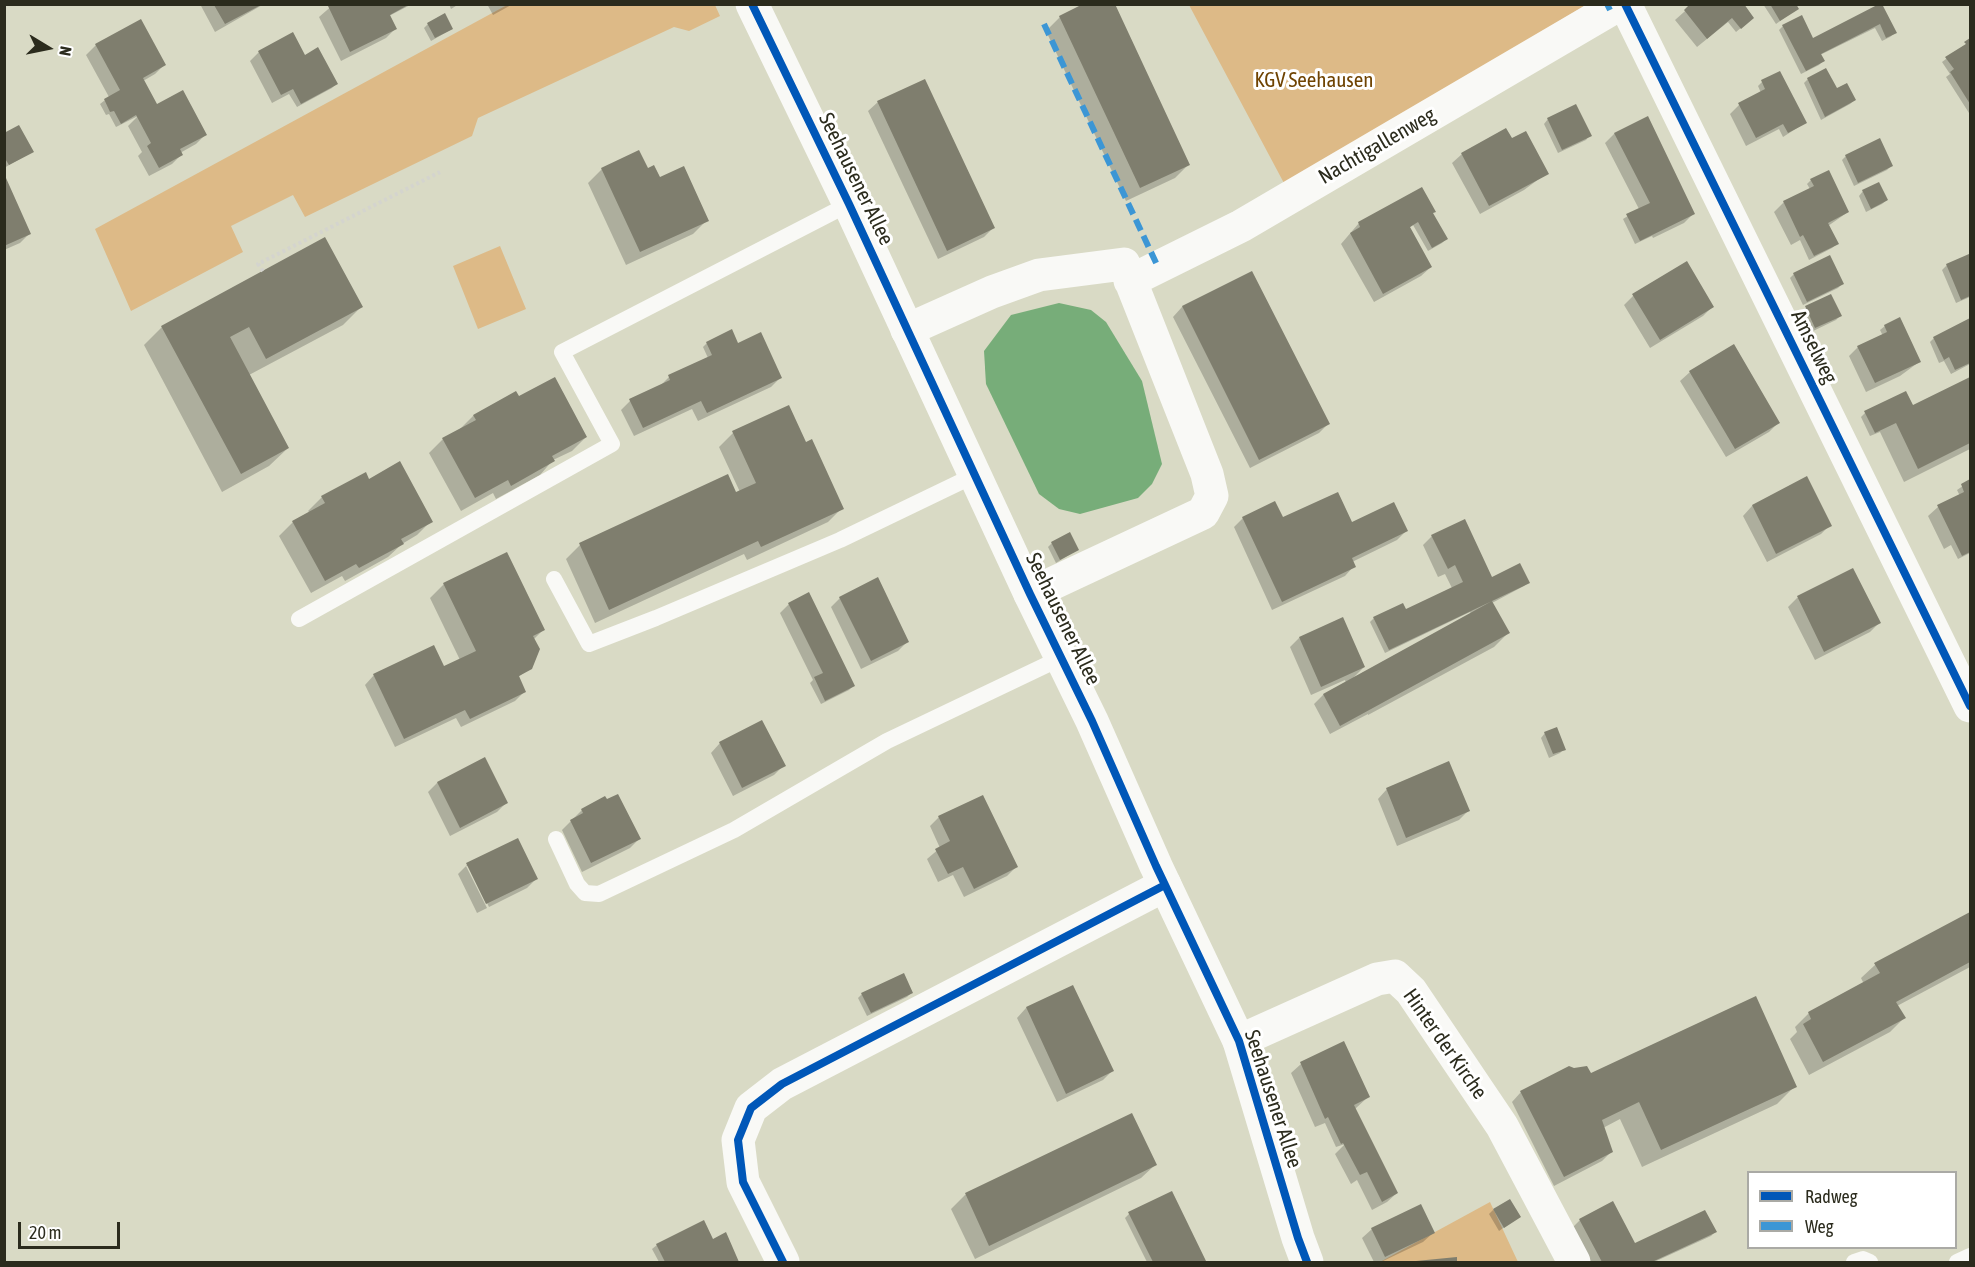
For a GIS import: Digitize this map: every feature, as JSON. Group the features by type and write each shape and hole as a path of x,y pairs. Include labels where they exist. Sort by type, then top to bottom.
{"street":[{"name":"Seehausener Allee","path":"752,4 849,204 1239,1041 1307,1263"},
{"name":"Nachtigallenweg","path":"1130,280 1241,226 1620,4"},
{"name":"Amselweg","path":"1625,4 1971,706"},
{"path":"907,330 992,292 1039,275 1124,264 1207,474 1212,496 1203,513 1030,594"},
{"path":"783,1263 743,1182 738,1140 751,1108 782,1084 1165,885"},
{"name":"Hinter der Kirche","path":"1239,1041 1377,979 1395,976 1411,991 1502,1126 1575,1263"}],"lane":[{"path":"299,619 612,444 562,352 849,204"},
{"path":"554,579 590,644 840,540 975,475"},
{"name":"Seehausener Allee","path":"556,839 577,884 585,893 598,894 735,830 887,741 1061,658"},
{"path":"1957,1263 1971,1256"},
{"path":"1854,1263 1863,1259 1870,1263"}],"path":[{"path":"262,271 258,264 440,172"}],"green space":[{"path":"507,5 715,5 720,16 689,31 674,27 478,118 472,136 305,217 293,195 231,226 243,252 131,311 95,229"},
{"name":"KGV Seehausen","path":"1189,5 1586,5 1285,185"},
{"path":"500,246 526,309 478,329 453,266"},
{"path":"1490,1202 1518,1262 1380,1262"}],"shaded area":[{"path":"1059,303 1091,310 1106,322 1142,381 1162,464 1152,484 1138,498 1080,514 1059,509 1039,494 986,384 984,351 1011,315"}],"building":[{"path":"331,4 410,4 390,15 397,29 350,52 328,6"},
{"path":"1083,4 1115,4 1190,165 1140,188 1059,16"},
{"path":"1690,4 1744,4 1754,18 1741,29 1732,18 1707,39 1684,10"},
{"path":"1770,4 1796,4 1799,9 1780,21"},
{"path":"1882,4 1897,33 1886,38 1880,24 1821,54 1825,61 1806,71 1782,25 1802,15 1813,38"},
{"path":"214,5 261,5 225,24"},
{"path":"445,13 453,29 435,38 427,23"},
{"path":"141,19 166,65 143,78 157,104 183,90 207,135 180,149 183,155 159,168 147,146 151,143 136,115 121,124 114,111 110,112 104,99 120,90 95,44"},
{"path":"293,32 305,55 318,47 338,84 301,104 293,89 281,95 258,51"},
{"path":"1970,38 1970,104 1950,72 1954,69 1945,57 1966,44 1964,42"},
{"path":"1826,68 1837,88 1847,83 1856,100 1825,117 1807,78"},
{"path":"1780,71 1807,123 1788,133 1783,124 1756,138 1738,103 1765,89 1761,80"},
{"path":"925,79 995,228 947,251 877,101"},
{"path":"1576,104 1592,136 1562,150 1547,118"},
{"path":"1648,116 1695,214 1640,241 1626,214 1650,203 1614,133"},
{"path":"19,125 34,152 9,165 4,157 4,133"},
{"path":"1506,128 1512,138 1526,131 1549,174 1489,206 1461,153"},
{"path":"1880,138 1893,166 1858,183 1845,155"},
{"path":"639,150 648,168 654,165 660,177 684,166 709,221 640,252 601,168"},
{"path":"1829,170 1849,212 1828,223 1839,244 1814,256 1803,235 1800,237 1783,201 1814,186 1810,179"},
{"path":"4,178 6,178 31,234 4,246"},
{"path":"1879,182 1888,200 1871,209 1862,190"},
{"path":"1422,187 1448,239 1432,248 1418,222 1410,227 1432,267 1383,294 1350,233 1360,227 1358,222"},
{"path":"325,237 363,307 266,359 249,327 230,337 289,448 241,474 161,326"},
{"path":"1969,254 1970,296 1961,300 1946,264"},
{"path":"1830,255 1844,284 1807,302 1793,273"},
{"path":"1687,261 1714,307 1660,340 1632,294"},
{"path":"1252,271 1330,424 1259,460 1182,306"},
{"path":"1831,294 1842,316 1815,328 1805,306"},
{"path":"1900,317 1921,362 1875,383 1857,346 1887,332 1884,325"},
{"path":"1970,318 1970,363 1955,370 1949,357 1944,360 1933,337"},
{"path":"732,329 738,343 761,332 782,378 707,413 701,401 643,428 629,399 670,380 668,375 712,355 706,342"},
{"path":"1734,344 1780,423 1735,449 1689,371"},
{"path":"555,377 587,437 552,456 555,461 511,486 508,480 475,498 442,438 476,420 473,415 516,391 519,396"},
{"path":"1970,377 1970,443 1918,469 1896,423 1875,433 1864,411 1906,391 1913,405"},
{"path":"789,405 806,442 812,439 844,509 761,547 758,541 609,610 579,543 728,474 736,492 756,483 732,431"},
{"path":"400,461 433,522 401,539 404,544 359,568 356,564 325,581 292,521 325,503 321,496 366,472 369,479"},
{"path":"1807,476 1832,526 1776,554 1752,505"},
{"path":"1970,479 1970,552 1962,556 1937,505 1964,492 1961,484"},
{"path":"1338,492 1352,522 1394,502 1408,531 1352,558 1356,567 1282,602 1242,517 1275,501 1283,517"},
{"path":"1465,519 1492,577 1520,563 1530,583 1389,650 1373,617 1403,603 1406,609 1463,582 1455,565 1448,569 1431,535"},
{"path":"1070,532 1079,550 1060,560 1051,542"},
{"path":"507,552 545,630 533,636 540,649 532,669 519,676 526,692 470,719 465,710 404,739 373,674 434,645 444,666 476,651 443,583"},
{"path":"1853,568 1881,623 1824,652 1797,596"},
{"path":"878,577 909,642 871,661 839,597"},
{"path":"809,592 855,686 825,701 814,677 823,673 788,603"},
{"path":"1492,601 1510,633 1340,726 1323,694"},
{"path":"1343,617 1365,667 1321,687 1299,637"},
{"path":"762,720 786,766 742,788 719,742"},
{"path":"1557,727 1566,750 1553,754 1544,732"},
{"path":"485,757 508,803 460,828 437,782"},
{"path":"1449,761 1470,811 1406,838 1386,788"},
{"path":"618,794 641,839 591,863 570,820 583,813 581,809 605,796 607,799"},
{"path":"983,795 1018,867 974,889 963,867 948,874 935,849 950,841 938,816"},
{"path":"518,838 538,879 486,904 466,863"},
{"path":"1970,912 1970,962 1896,1002 1906,1018 1823,1062 1803,1024 1811,1019 1808,1012 1880,973 1874,963"},
{"path":"904,973 913,993 871,1013 861,993"},
{"path":"1073,985 1114,1071 1066,1094 1026,1007"},
{"path":"1756,996 1797,1087 1661,1150 1639,1102 1602,1120 1613,1152 1564,1177 1520,1091 1569,1066 1574,1068 1587,1066 1591,1073"},
{"path":"1344,1041 1370,1097 1354,1105 1398,1193 1382,1202 1367,1172 1360,1175 1328,1117 1325,1119 1300,1062"},
{"path":"1132,1113 1157,1165 989,1246 965,1193"},
{"path":"1172,1191 1206,1261 1204,1262 1153,1262 1128,1212"},
{"path":"1510,1199 1521,1217 1504,1228 1493,1209"},
{"path":"1613,1201 1635,1243 1705,1210 1717,1232 1652,1262 1602,1262 1579,1219"},
{"path":"1421,1204 1435,1233 1385,1257 1371,1228"},
{"path":"704,1220 713,1239 726,1232 739,1262 665,1262 656,1244"},
{"path":"1457,1257 1457,1262 1416,1262 1416,1261"}],"marked path":[{"path":"1607,4 1610,10"},
{"path":"1044,24 1158,267"}],"cycle path":[{"path":"752,4 849,204 1030,594 1092,721 1156,866 1239,1041 1307,1262"},
{"path":"1625,4 1970,706"},
{"path":"783,1262 743,1182 738,1140 751,1108 782,1084 1165,885"}]}
